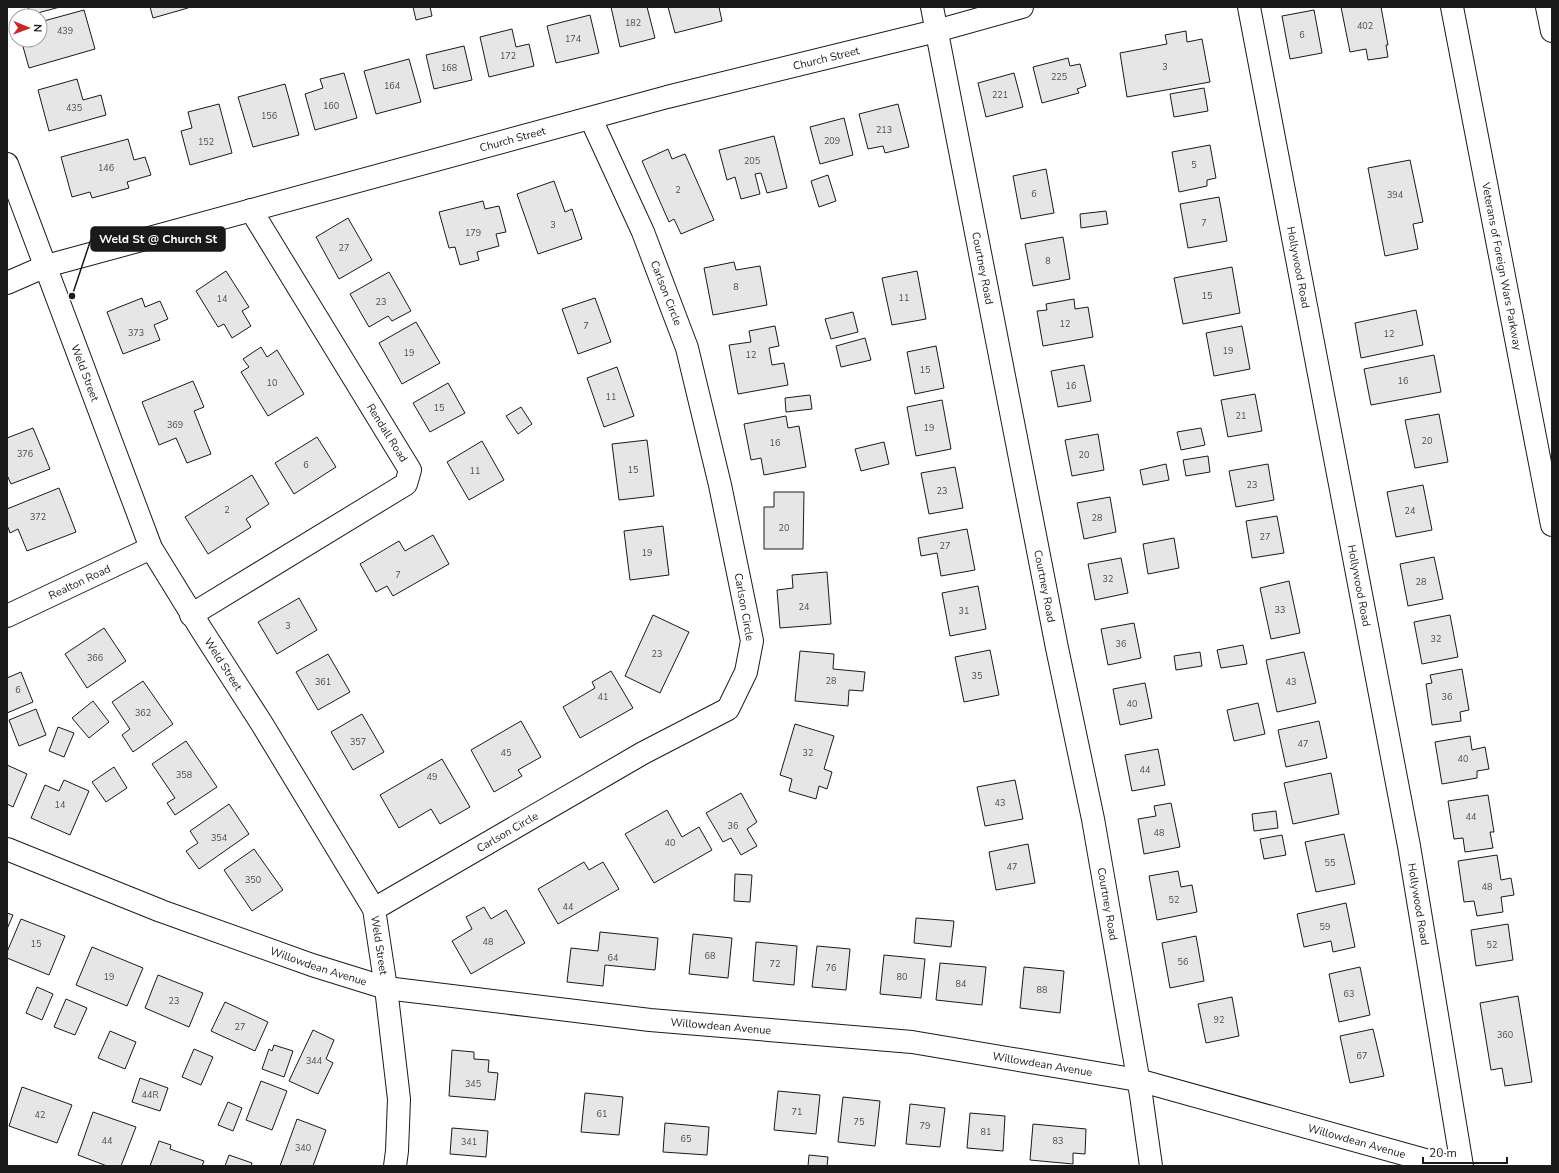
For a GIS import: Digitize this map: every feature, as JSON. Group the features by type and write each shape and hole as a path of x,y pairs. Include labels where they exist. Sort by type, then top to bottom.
{"main road":[{"name":"Courtney Road","path":"932,7 1057,648 1093,819 1138,1080 1151,1166"},
{"name":"Church Street","path":"7,283 46,266 250,210 667,97 936,31 1022,7"},
{"name":"Hollywood Road","path":"1249,7 1409,846 1462,1166"},
{"name":"Veterans of Foreign Wars Parkway","path":"1452,7 1552,525"},
{"path":"1547,7 1552,31"},
{"name":"Carlson Circle","path":"374,909 643,753 728,709 746,672 752,641 720,485 687,348 643,232 591,118"},
{"name":"Weld Street","path":"7,164 151,548 191,615 262,724 374,909 386,988 399,1099 395,1166"},
{"name":"Rendall Road","path":"191,615 406,484 410,470 250,210"},
{"name":"Realton Road","path":"7,616 151,548"},
{"name":"Willowdean Avenue","path":"7,848 161,911 312,965 386,988 650,1020 912,1042 1138,1080 1447,1166"}],"building":[{"path":"60,7 48,10 48,8 28,8"},
{"path":"150,7 188,7 188,8 153,18"},
{"path":"413,7 430,7 432,16 416,20"},
{"path":"611,7 647,7 655,38 620,47"},
{"path":"668,7 719,7 722,21 675,33"},
{"path":"1341,7 1381,7 1388,45 1386,45 1388,57 1368,60 1366,49 1350,52"},
{"path":"84,10 95,49 29,68 23,48 48,48 48,20"},
{"path":"1314,10 1322,53 1290,59 1282,16"},
{"path":"590,15 599,53 556,63 547,26"},
{"path":"512,29 516,47 529,44 534,66 489,77 480,37"},
{"path":"1186,31 1187,42 1202,39 1210,82 1127,97 1120,53 1167,44 1165,35"},
{"path":"464,46 472,80 434,89 426,55"},
{"path":"1068,58 1070,66 1080,64 1086,86 1077,89 1079,93 1042,103 1033,67"},
{"path":"409,59 421,102 376,114 364,71"},
{"path":"344,73 357,118 315,130 305,94 323,88 320,79"},
{"path":"1014,73 1023,107 986,117 978,83"},
{"path":"77,79 83,100 101,95 106,115 49,131 38,90"},
{"path":"285,84 299,135 253,147 238,97"},
{"path":"1204,88 1208,111 1174,117 1170,94"},
{"path":"219,104 232,153 190,165 181,131 192,128 188,112"},
{"path":"898,104 909,147 885,153 883,146 868,149 859,114"},
{"path":"844,118 853,155 820,164 810,127"},
{"path":"774,136 787,188 767,193 761,173 755,174 760,194 741,199 735,177 727,180 719,150"},
{"path":"128,139 134,160 145,157 151,175 127,182 129,188 92,198 90,192 72,197 61,157"},
{"path":"1210,145 1216,178 1207,180 1207,186 1179,192 1172,152"},
{"path":"668,149 672,159 685,154 714,220 681,234 674,219 669,222 642,161"},
{"path":"1410,160 1423,222 1413,224 1418,249 1385,256 1368,168"},
{"path":"1046,169 1054,213 1021,219 1013,176"},
{"path":"828,175 836,201 819,207 811,181"},
{"path":"554,181 565,212 572,209 582,239 538,254 517,194"},
{"path":"1219,197 1227,241 1188,248 1180,204"},
{"path":"483,201 485,209 499,206 506,232 496,234 499,246 477,252 479,260 460,265 455,247 449,248 439,212"},
{"path":"1106,211 1108,224 1081,228 1080,214"},
{"path":"348,218 372,260 339,279 316,237"},
{"path":"1063,237 1070,279 1033,286 1025,244"},
{"path":"734,262 736,270 760,266 767,305 713,315 704,268"},
{"path":"1232,267 1240,313 1183,324 1174,278"},
{"path":"226,271 249,307 242,311 251,326 232,338 224,324 218,327 196,291"},
{"path":"917,271 926,319 892,325 882,278"},
{"path":"389,272 411,311 392,321 388,316 369,327 350,294"},
{"path":"142,298 145,307 160,301 168,319 154,325 160,340 123,354 107,312"},
{"path":"595,298 611,342 578,354 562,309"},
{"path":"1074,299 1075,309 1088,307 1093,337 1043,346 1037,311 1047,310 1046,304"},
{"path":"1416,310 1423,345 1361,358 1355,323"},
{"path":"853,312 858,332 831,339 825,319"},
{"path":"416,322 440,363 402,384 379,343"},
{"path":"775,326 779,346 769,348 772,365 784,363 788,385 738,394 729,345 751,342 749,331"},
{"path":"1242,326 1250,369 1214,376 1206,333"},
{"path":"865,338 871,360 841,367 836,346"},
{"path":"936,346 944,388 915,394 907,352"},
{"path":"261,347 267,357 277,350 304,394 268,416 241,372 249,367 243,359"},
{"path":"1434,355 1441,392 1371,405 1364,369"},
{"path":"1084,365 1091,401 1058,407 1051,371"},
{"path":"617,367 634,416 604,427 587,378"},
{"path":"193,381 204,407 194,411 211,454 187,463 176,438 159,445 142,402"},
{"path":"448,383 465,413 430,432 413,403"},
{"path":"1255,394 1262,431 1228,437 1221,400"},
{"path":"810,395 812,409 786,412 785,398"},
{"path":"942,400 951,449 916,456 907,407"},
{"path":"521,407 532,424 518,434 506,416"},
{"path":"1439,414 1448,462 1415,468 1405,420"},
{"path":"786,416 788,428 799,426 806,467 764,475 761,458 751,460 744,424"},
{"path":"33,428 50,469 11,484 7,475 7,438"},
{"path":"1201,428 1205,445 1181,450 1177,432"},
{"path":"1098,434 1104,470 1072,476 1065,440"},
{"path":"317,437 336,467 294,494 275,463"},
{"path":"647,440 654,496 619,500 612,444"},
{"path":"482,441 504,480 469,500 447,462"},
{"path":"884,442 889,464 861,471 855,449"},
{"path":"1208,456 1210,472 1186,476 1183,460"},
{"path":"1166,464 1169,480 1143,485 1140,470"},
{"path":"1268,464 1274,500 1236,507 1229,471"},
{"path":"955,467 963,508 929,514 921,473"},
{"path":"252,475 269,504 246,519 251,527 208,554 185,517"},
{"path":"1423,485 1432,530 1396,537 1387,492"},
{"path":"59,488 76,532 27,551 18,529 10,533 7,525 7,509"},
{"path":"774,492 804,492 803,549 764,549 764,507 774,507"},
{"path":"1110,497 1116,532 1084,539 1077,503"},
{"path":"1277,516 1284,553 1252,558 1246,521"},
{"path":"663,526 669,575 630,580 624,531"},
{"path":"967,529 975,570 941,576 937,553 921,556 918,538"},
{"path":"433,535 449,564 393,596 387,586 376,592 360,564 399,541 405,551"},
{"path":"1174,538 1179,568 1148,574 1143,544"},
{"path":"1434,557 1443,599 1408,606 1400,564"},
{"path":"1121,558 1128,593 1095,600 1088,564"},
{"path":"827,572 831,624 780,628 777,590 793,588 792,575"},
{"path":"1289,581 1300,633 1271,639 1260,588"},
{"path":"978,586 986,629 950,636 942,593"},
{"path":"299,598 317,630 277,654 258,622"},
{"path":"653,615 689,632 660,693 625,676"},
{"path":"1450,615 1458,657 1422,664 1414,622"},
{"path":"1134,623 1141,658 1108,665 1101,629"},
{"path":"104,628 126,661 87,688 65,654"},
{"path":"1243,645 1247,664 1221,668 1217,650"},
{"path":"990,650 999,695 964,702 955,657"},
{"path":"800,651 834,654 833,669 865,672 863,691 849,690 848,706 795,701"},
{"path":"1200,652 1202,666 1176,670 1174,656"},
{"path":"1304,652 1316,703 1277,712 1266,660"},
{"path":"328,654 350,692 318,710 296,672"},
{"path":"1462,669 1469,710 1460,712 1461,721 1432,725 1426,684 1432,683 1430,675"},
{"path":"611,671 633,708 580,738 563,707 595,688 592,682"},
{"path":"21,672 33,702 7,713 7,678"},
{"path":"143,681 173,724 133,752 122,735 130,729 112,702"},
{"path":"1145,683 1152,718 1120,725 1113,689"},
{"path":"93,701 109,722 89,738 72,718"},
{"path":"1258,703 1265,734 1234,741 1227,710"},
{"path":"36,709 46,735 19,746 9,720"},
{"path":"362,714 384,752 353,770 331,732"},
{"path":"521,721 541,757 518,770 522,776 494,792 471,750"},
{"path":"1319,721 1327,758 1286,767 1278,730"},
{"path":"795,724 834,736 824,769 832,772 827,789 819,786 816,799 789,791 792,779 780,775"},
{"path":"58,727 74,733 64,757 49,751"},
{"path":"1470,736 1472,750 1485,747 1489,769 1477,771 1477,778 1442,784 1435,742"},
{"path":"186,741 217,787 175,815 167,803 175,798 152,764"},
{"path":"1158,749 1165,785 1132,791 1125,755"},
{"path":"442,759 470,807 440,824 431,809 399,828 380,795"},
{"path":"7,765 27,774 13,807 7,804"},
{"path":"114,767 127,788 106,802 92,782"},
{"path":"1331,773 1339,814 1293,824 1284,783"},
{"path":"64,780 89,791 70,835 31,818 45,785 59,791"},
{"path":"1015,780 1023,819 985,826 977,787"},
{"path":"741,793 757,822 747,829 757,846 741,855 731,838 723,842 706,813"},
{"path":"1488,795 1494,832 1490,832 1493,848 1465,852 1463,838 1454,839 1448,801"},
{"path":"1171,803 1180,847 1144,854 1138,819 1156,816 1154,806"},
{"path":"229,804 249,834 199,869 186,851 198,843 190,831"},
{"path":"667,810 682,837 699,827 712,850 654,883 625,834"},
{"path":"1276,811 1278,828 1254,831 1252,814"},
{"path":"1344,834 1355,884 1316,892 1305,842"},
{"path":"1282,835 1286,855 1264,859 1260,839"},
{"path":"1028,844 1035,883 996,890 989,852"},
{"path":"254,849 283,890 252,911 224,870"},
{"path":"1497,855 1501,880 1511,878 1514,895 1501,897 1503,912 1477,916 1474,901 1464,902 1458,861"},
{"path":"584,862 589,870 603,862 619,889 558,924 538,889"},
{"path":"1178,871 1181,887 1192,885 1197,912 1157,920 1149,876"},
{"path":"735,874 752,875 750,902 734,901"},
{"path":"1346,903 1355,947 1333,952 1331,941 1304,947 1297,914"},
{"path":"484,907 491,919 506,910 525,943 471,974 452,941 472,929 466,917"},
{"path":"7,913 13,915 7,929"},
{"path":"916,918 954,921 951,947 914,943"},
{"path":"21,919 65,936 49,975 7,958 7,952"},
{"path":"1508,924 1513,960 1476,966 1471,930"},
{"path":"600,932 658,938 655,970 605,965 603,986 567,982 571,948 598,951"},
{"path":"693,934 732,938 728,978 689,974"},
{"path":"1196,936 1204,981 1170,988 1162,943"},
{"path":"756,942 797,946 794,985 753,981"},
{"path":"817,946 850,949 846,990 812,987"},
{"path":"92,947 143,968 127,1006 76,985"},
{"path":"884,955 925,959 921,998 880,994"},
{"path":"940,963 986,967 982,1005 936,1000"},
{"path":"1024,967 1064,971 1060,1013 1020,1008"},
{"path":"1360,967 1370,1015 1339,1022 1329,974"},
{"path":"158,975 203,993 189,1027 145,1008"},
{"path":"37,987 53,994 42,1020 26,1013"},
{"path":"1518,996 1532,1082 1505,1086 1502,1068 1491,1070 1480,1003"},
{"path":"1232,997 1239,1036 1206,1043 1198,1004"},
{"path":"66,999 87,1008 75,1035 54,1027"},
{"path":"225,1002 268,1022 255,1051 211,1031"},
{"path":"1373,1029 1384,1076 1350,1083 1340,1036"},
{"path":"313,1030 334,1040 326,1059 333,1063 318,1094 289,1081"},
{"path":"110,1031 136,1042 125,1069 98,1058"},
{"path":"274,1045 293,1051 284,1077 262,1069 269,1049 272,1051"},
{"path":"194,1049 213,1057 201,1085 182,1077"},
{"path":"452,1050 474,1052 474,1059 489,1060 488,1072 498,1073 495,1100 449,1096"},
{"path":"140,1078 168,1088 160,1111 132,1102"},
{"path":"261,1081 287,1091 272,1130 246,1120"},
{"path":"22,1087 72,1105 57,1143 9,1126"},
{"path":"778,1091 820,1095 816,1134 774,1130"},
{"path":"585,1093 623,1097 619,1135 581,1132"},
{"path":"843,1097 880,1101 875,1146 838,1142"},
{"path":"228,1102 242,1108 233,1131 218,1125"},
{"path":"910,1104 945,1108 940,1147 906,1144"},
{"path":"93,1112 136,1127 121,1166 107,1166 78,1155"},
{"path":"970,1113 1005,1116 1003,1151 967,1148"},
{"path":"297,1119 326,1130 313,1166 280,1166"},
{"path":"665,1123 709,1127 707,1155 663,1152"},
{"path":"1033,1124 1086,1129 1085,1154 1073,1153 1073,1164 1030,1160"},
{"path":"452,1128 488,1131 486,1157 450,1154"},
{"path":"159,1141 171,1145 170,1149 204,1161 202,1166 150,1166"},
{"path":"229,1155 252,1163 251,1166 225,1166"},
{"path":"809,1155 828,1157 827,1166 808,1166"}],"place":[{"name":"Weld St @ Church St","path":"72,296"}]}
